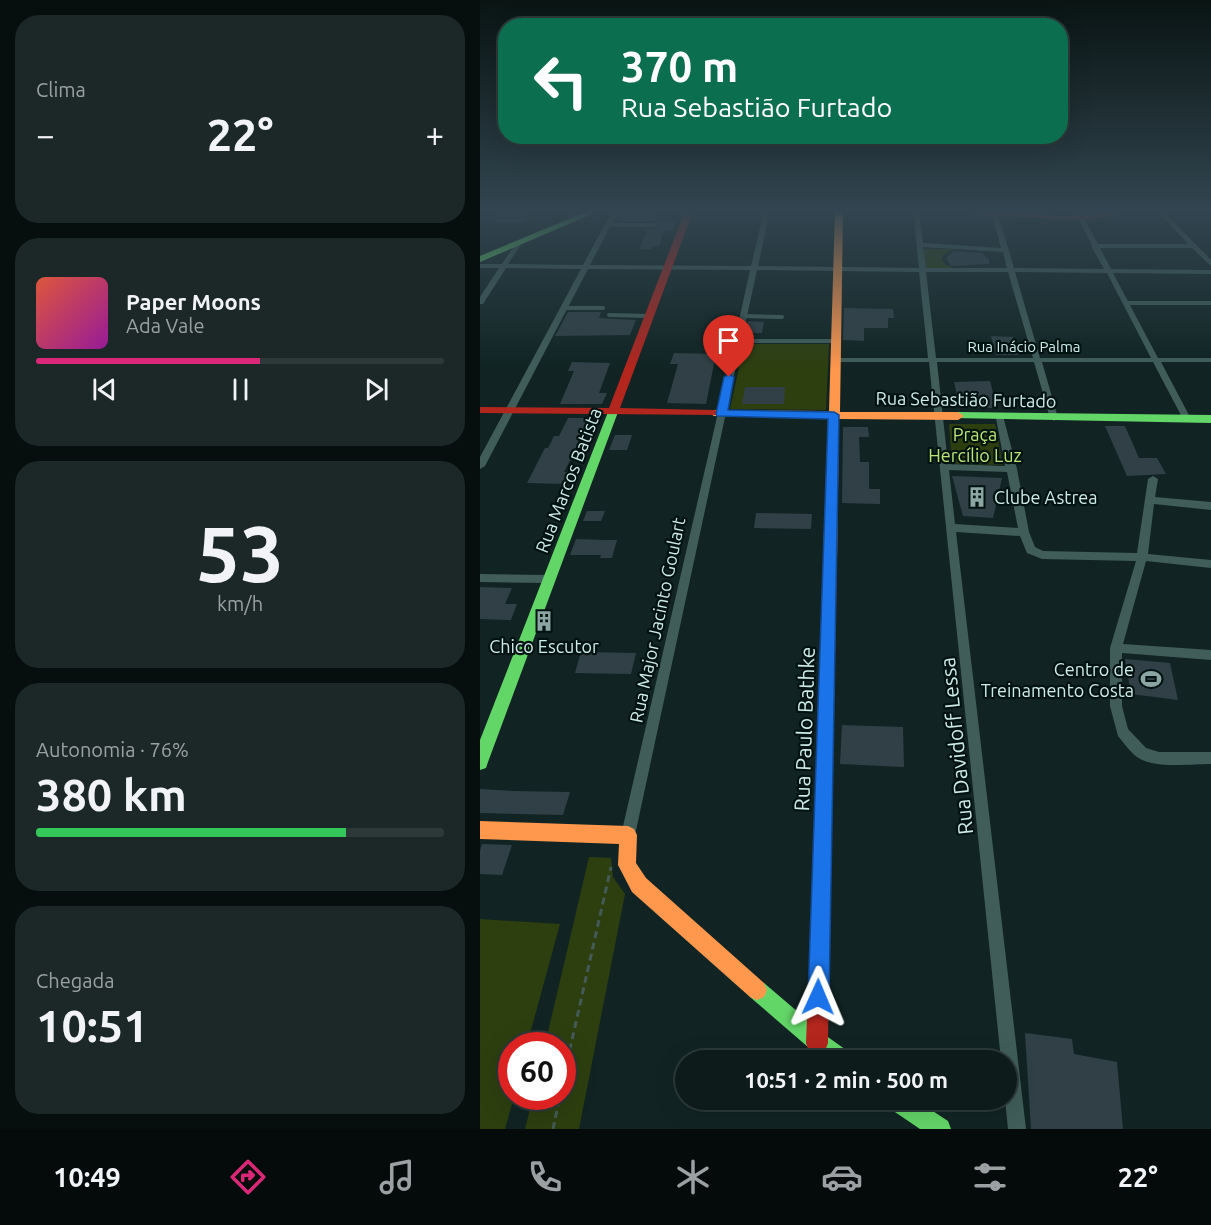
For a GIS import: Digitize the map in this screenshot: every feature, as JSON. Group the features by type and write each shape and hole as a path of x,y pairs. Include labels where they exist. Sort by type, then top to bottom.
{"main road":[{"name":"Rua Marcos Batista","path":"480,762 669,264"},
{"name":"Rua Paulo Bathke","path":"817,1043 838,264"},
{"name":"Rua Sebastião Furtado","path":"480,410 1211,419"},
{"path":"480,830 628,835 627,865 639,885 827,1050"},
{"path":"912,1110 940,1129"}],"street":[{"path":"480,302 507,264"},
{"path":"480,466 588,264"},
{"name":"Rua Major Jacinto Goulart","path":"628,835 754,264"},
{"name":"Rua Davidoff Lessa","path":"922,264 932,360 941,417 1017,1129"},
{"path":"1010,264 1054,418"},
{"path":"1104,264 1187,419"},
{"path":"480,266 1211,272"},
{"path":"736,341 836,341"},
{"name":"Rua Inácio Palma","path":"836,360 1211,360"},
{"path":"1000,418 1024,532 1031,550 1042,555 1142,557 1211,564"},
{"path":"946,466 1012,470"},
{"path":"1153,479 1142,557 1116,648 1114,686 1122,732 1142,753 1159,758 1211,758"},
{"path":"1151,500 1211,506"},
{"path":"953,528 1024,532"},
{"path":"480,578 549,579"},
{"path":"1116,648 1211,655"}],"lane":[{"path":"1125,303 1211,303"},
{"path":"565,308 603,308"},
{"path":"609,315 649,316"},
{"path":"742,316 782,317"}],"path":[{"path":"573,1032 608,872 613,862"},
{"path":"553,1129 557,1110"}],"green space":[{"path":"923,264 945,264 956,269 924,269"},
{"path":"744,344 829,344 826,410 730,409"},
{"name":"Praça Hercílio Luz","path":"949,424 995,424 1003,465 952,464"},
{"path":"589,857 611,858 613,877 625,894 579,1129 525,1129 530,1110 576,1110 576,1032 548,1032"},
{"path":"480,919 560,924 531,1032 498,1032 498,1110 510,1110 505,1129 480,1129"}],"building":[{"path":"950,264 989,264 989,264 951,266"},
{"path":"844,308 893,309 894,318 888,318 888,328 864,328 864,341 843,340"},
{"path":"568,312 601,312 599,318 636,320 630,335 555,336"},
{"path":"748,321 764,322 762,333 746,333"},
{"path":"991,336 1013,337 1018,355 996,355"},
{"path":"674,353 716,354 706,404 667,403 678,364 670,364"},
{"path":"572,362 610,363 599,393 607,393 602,404 560,404 574,371 568,371"},
{"path":"990,381 997,408 960,408 954,382"},
{"path":"745,387 785,387 784,404 742,404"},
{"path":"568,418 592,418 564,472 570,472 564,484 527,483 545,448 548,448 554,436 559,436"},
{"path":"1105,426 1125,426 1139,458 1157,458 1166,474 1127,476"},
{"path":"843,427 868,427 869,437 859,437 860,462 869,462 869,489 880,489 880,504 842,503"},
{"path":"615,435 632,435 627,450 609,450"},
{"name":"Clube Astrea","path":"952,476 1002,478 993,518 963,516"},
{"path":"587,511 605,511 601,521 583,521"},
{"path":"756,513 812,514 811,529 754,528"},
{"path":"576,539 617,540 612,558 600,558 601,555 570,555"},
{"path":"480,587 512,588 505,604 517,604 511,620 480,619"},
{"path":"581,652 636,653 631,674 575,673"},
{"name":"Centro de Treinamento Costa","path":"1125,659 1170,663 1178,700 1131,694"},
{"path":"842,725 903,727 904,767 840,764"},
{"path":"480,789 570,792 563,815 480,813"},
{"path":"482,844 512,845 502,875 480,874"},
{"path":"1025,1033 1072,1039 1074,1054 1117,1062 1123,1129 1031,1129"}],"traffic: fast":[{"path":"480,762 613,412"},
{"path":"958,416 1211,419"},
{"path":"757,990 827,1050"},
{"path":"912,1110 940,1129"}],"traffic: slow":[{"path":"838,264 834,415 958,416"},
{"path":"714,413 834,415 830,562"},
{"path":"821,895 826,704"},
{"path":"480,830 628,835 627,865 639,885 757,990"}],"traffic: jam":[{"path":"613,412 669,264"},
{"path":"480,410 714,413"},
{"path":"826,704 830,562"},
{"path":"817,1043 821,895"}],"place":[{"name":"Clube Astrea","path":"977,497"},
{"name":"Chico Escutor","path":"544,621"},
{"name":"Centro de Treinamento Costa","path":"1151,679"}],"route":[{"path":"729,377 721,414 834,415 818,997"}]}
